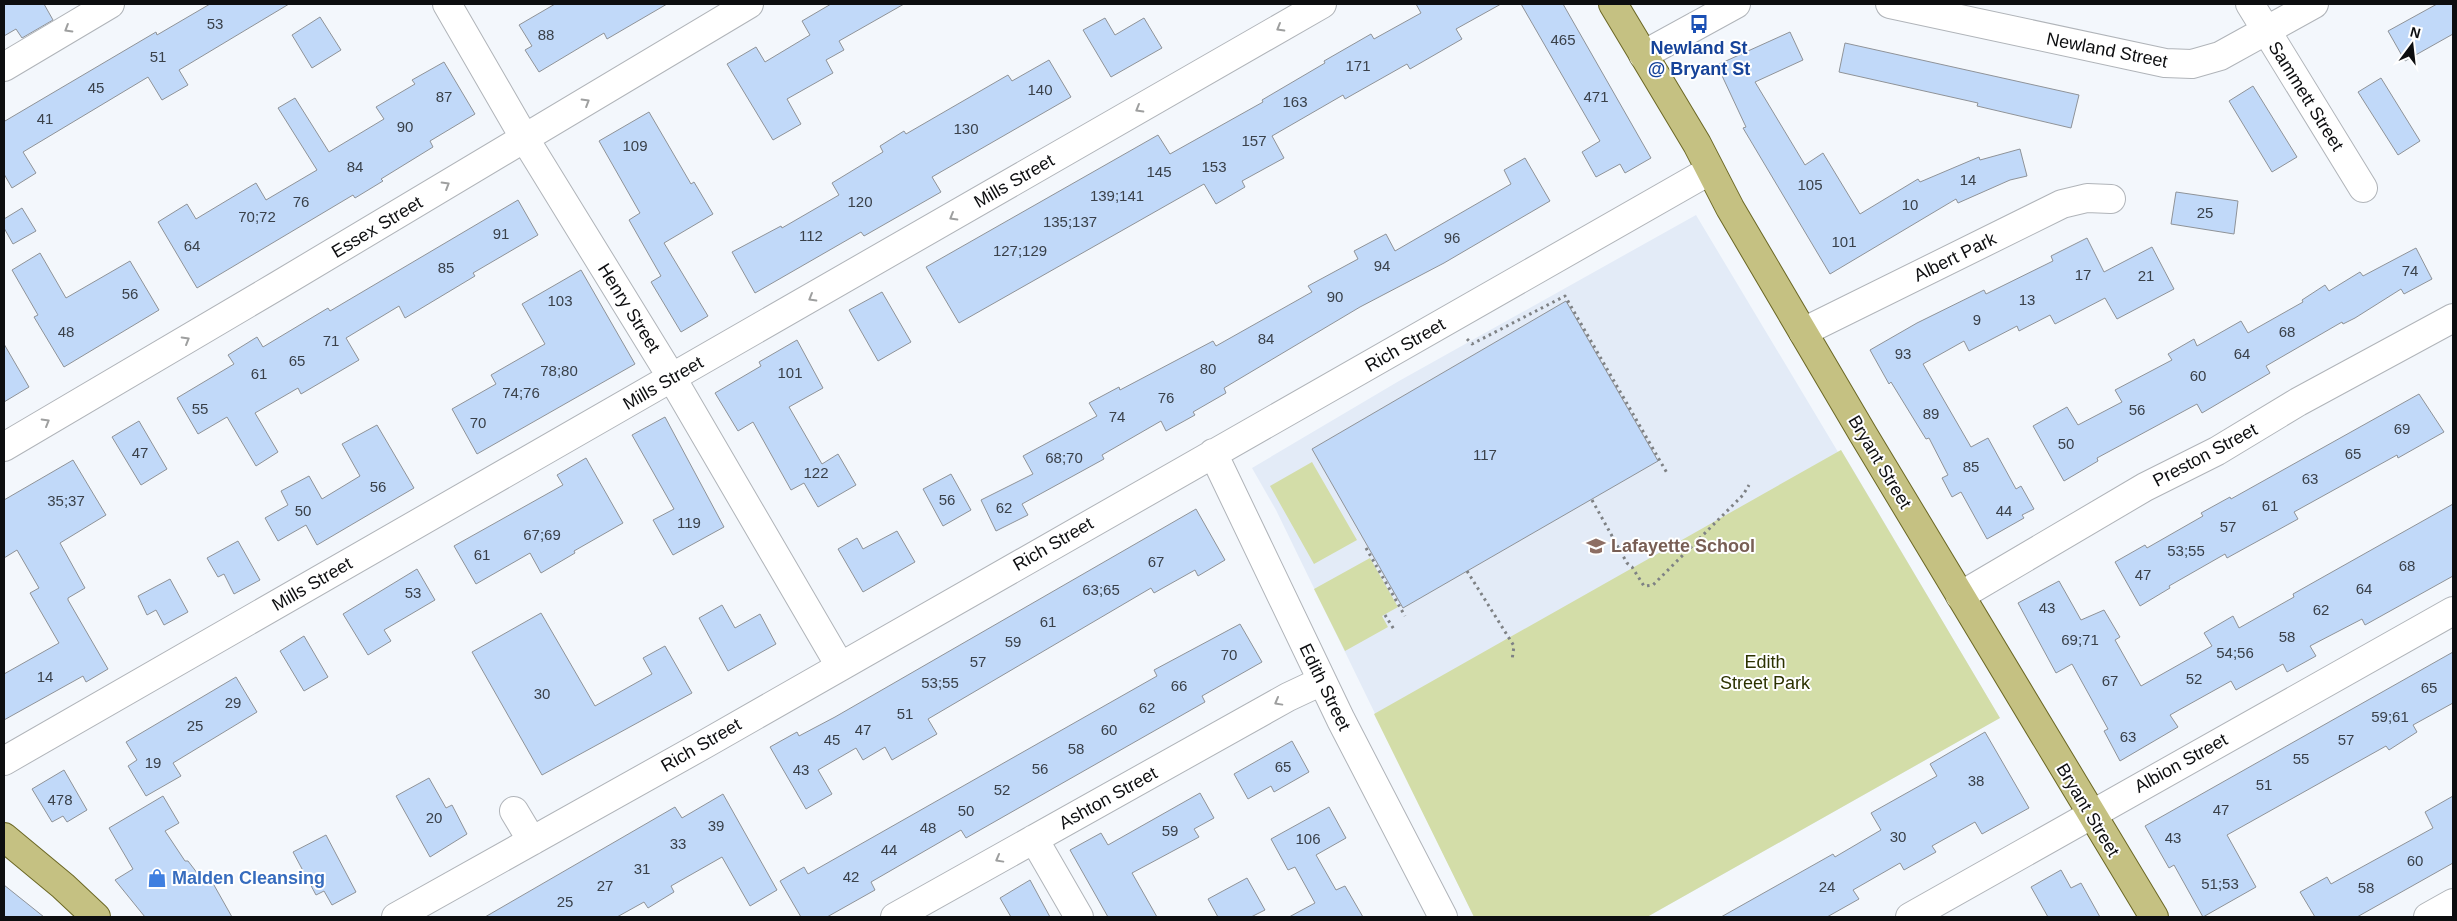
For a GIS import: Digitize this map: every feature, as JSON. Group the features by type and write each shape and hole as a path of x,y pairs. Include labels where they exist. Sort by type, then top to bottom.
{"main road":[{"name":"Bryant Street","path":"1612,4 1697,144 1709,171 1803,332 2154,917"},
{"path":"4,837 94,917"}],"street":[{"path":"4,66 110,4"},
{"name":"Henry Street","path":"447,4 525,138 672,378 840,666"},
{"name":"Essex Street","path":"4,447 749,4"},
{"name":"Mills Street","path":"4,761 1322,4"},
{"path":"1643,55 1736,4"},
{"name":"Newland Street","path":"1890,4 2118,54 2178,64 2207,61 2314,4"},
{"name":"Sammett Street","path":"2250,4 2363,188"},
{"name":"Rich Street","path":"396,917 1709,171"},
{"name":"Albert Park","path":"1803,332 2062,204 2087,198 2111,198"},
{"name":"Preston Street","path":"1960,596 2146,487 2217,451 2301,400 2453,318"},
{"name":"Edith Street","path":"1213,453 1322,681 1443,917"},
{"name":"Albion Street","path":"1910,917 2453,611"},
{"name":"Ashton Street","path":"895,917 1288,697 1322,681"},
{"path":"514,810 532,841"},
{"path":"1034,839 1079,917"},
{"path":"2428,917 2453,903"}],"path":[{"path":"1466,338 1472,344 1565,296 1667,473"},
{"path":"1592,500 1627,563 1632,567 1644,586 1649,587 1736,502 1749,484"},
{"path":"1366,548 1405,616"},
{"path":"1467,571 1477,591 1514,646 1512,660"},
{"path":"1385,615 1395,631"}],"shaded area":[{"name":"Lafayette School","path":"1696,215 1838,452 1841,450 1849,463 2000,718 1647,917 1474,917 1276,510 1252,468 1399,381"}],"green space":[{"name":"Edith Street Park","path":"1841,450 2000,718 1647,917 1474,917 1374,714"},
{"path":"1312,462 1357,540 1314,564 1270,486"},
{"path":"1370,558 1398,607 1382,616 1388,627 1345,651 1314,589"}],"building":[{"path":"4,4 44,4 53,20 22,38 16,29 4,36"},
{"path":"210,4 289,4 179,70 188,85 162,100 148,77 23,152 36,173 12,188 4,174 4,119 5,121 156,32 157,35"},
{"path":"555,4 667,4 607,39 604,33 539,72 525,50 532,46 519,25"},
{"path":"831,4 904,4 839,41 844,50 826,60 833,73 787,99 801,124 773,140 727,64 756,47 765,62 810,35 802,21"},
{"path":"1416,4 1501,4 1456,29 1462,39 1410,69 1407,64 1345,99 1343,95 1272,136 1284,158 1242,181 1245,187 1216,204 1204,184 959,323 926,267 1158,135 1170,154 1263,102 1262,100 1371,34 1374,39 1421,13"},
{"path":"1521,4 1563,4 1651,158 1625,173 1620,164 1596,177 1582,152 1600,141"},
{"path":"2437,4 2453,4 2453,34 2405,61 2388,31"},
{"path":"320,17 341,50 312,68 292,35"},
{"path":"1105,18 1115,35 1144,18 1162,48 1111,77 1083,30"},
{"path":"1790,32 1803,60 1755,82 1805,165 1823,153 1860,214 1918,179 1920,182 1979,157 1980,160 2020,149 2027,176 2010,180 1958,203 1956,199 1830,274 1743,128 1746,127 1717,65"},
{"path":"1845,43 2079,95 2071,128 1977,106 1978,103 1839,72"},
{"path":"1049,60 1071,97 932,177 941,192 864,236 861,232 755,293 732,252 781,226 782,228 839,195 832,183 883,152 880,146 904,131 906,134 1008,75 1012,81"},
{"path":"444,62 475,114 430,141 433,147 381,179 383,181 355,198 353,195 197,288 158,222 187,204 196,219 256,183 266,200 317,170 278,108 295,98 329,152 384,119 376,107 415,84 412,80"},
{"path":"2381,78 2420,141 2398,155 2358,92"},
{"path":"2253,86 2297,157 2272,172 2229,101"},
{"path":"649,112 691,184 694,182 713,214 664,243 708,316 681,332 651,282 661,276 629,220 640,213 599,141"},
{"path":"1525,158 1550,201 1444,263 1360,307 1224,388 1226,393 1193,412 1195,415 1166,431 1161,421 1102,455 1104,459 1022,504 1028,515 996,531 981,500 1033,474 1023,456 1097,416 1089,403 1119,387 1120,390 1213,341 1216,346 1312,292 1308,286 1358,259 1354,251 1386,234 1395,251 1511,184 1504,170"},
{"path":"2176,192 2238,201 2234,234 2171,224"},
{"path":"518,200 538,235 473,273 475,276 405,318 399,306 346,338 359,360 301,394 298,388 255,413 278,452 256,466 227,417 198,434 177,398 234,364 228,355 257,337 263,347 328,308 330,311"},
{"path":"22,208 36,231 13,244 4,228 4,219"},
{"path":"2087,238 2104,272 2152,247 2174,289 2117,319 2105,298 2055,324 2050,315 2019,331 2017,326 1969,351 1964,341 1923,364 1971,447 1988,438 2016,489 2021,486 2034,509 2022,515 2024,518 1987,539 1961,492 1952,497 1942,478 1948,475 1929,438 1926,439 1891,382 1889,384 1870,350 1917,323 1984,290 1986,294 2053,261 2051,256"},
{"path":"2416,248 2432,279 2404,294 2401,289 2355,318 2343,324 2342,322 2266,366 2270,373 2202,413 2197,404 2097,458 2098,461 2064,481 2033,426 2067,407 2078,425 2122,402 2115,390 2172,360 2168,354 2194,339 2197,346 2241,321 2248,333 2303,302 2302,300 2325,285 2329,291 2360,272 2363,276"},
{"path":"40,253 66,298 130,261 159,310 64,367 34,317 38,315 12,270"},
{"path":"581,270 635,364 477,454 452,409 496,384 491,375 545,344 522,304"},
{"path":"882,292 911,342 878,361 849,310"},
{"path":"1566,301 1658,461 1403,608 1312,449"},
{"path":"797,340 823,388 789,407 822,464 838,454 856,485 818,507 804,483 791,490 753,422 738,431 715,393 761,366 759,362"},
{"path":"4,344 29,387 4,402"},
{"path":"2419,394 2444,432 2398,458 2397,455 2294,512 2298,519 2227,558 2225,554 2169,586 2170,588 2140,606 2115,562 2145,545 2147,548 2203,516 2201,513 2230,497 2231,499"},
{"path":"665,417 724,527 673,555 653,520 674,509 632,435"},
{"path":"139,421 167,469 141,485 112,437"},
{"path":"377,425 414,488 317,545 306,525 278,541 265,518 288,505 281,491 309,476 322,499 360,476 342,444"},
{"path":"586,458 623,523 574,551 575,553 541,573 530,553 476,584 454,546 563,485 557,475"},
{"path":"73,460 106,515 60,543 85,588 68,598 68,600 108,669 86,682 83,676 4,720 4,674 59,643 30,593 39,588 17,550 4,558 4,500"},
{"path":"951,474 971,510 943,526 923,489"},
{"path":"2453,504 2453,576 2365,625 2362,619 2310,646 2316,656 2287,672 2283,664 2236,690 2231,681 2170,715 2178,727 2120,761 2104,731 2108,729 2072,664 2056,673 2018,603 2059,581 2081,620 2104,610 2120,637 2115,640 2141,686 2212,646 2204,633 2233,616 2239,628 2294,597 2293,594"},
{"path":"1196,509 1225,560 1198,576 1195,570 1154,593 1151,588 928,719 937,734 892,760 885,747 863,760 856,748 818,770 832,794 806,809 770,747 797,732 799,736 835,717"},
{"path":"897,531 915,562 863,592 838,549 857,538 863,549"},
{"path":"238,541 260,580 234,594 224,574 218,577 207,558"},
{"path":"417,569 435,600 384,630 391,641 368,655 343,614"},
{"path":"170,579 188,612 164,625 156,610 147,615 138,596"},
{"path":"722,605 735,628 760,614 776,644 728,671 699,618"},
{"path":"541,613 595,706 652,674 643,658 665,646 692,693 542,775 472,652"},
{"path":"1240,624 1262,662 1202,696 1205,702 966,838 961,830 871,882 875,890 827,917 801,917 780,881 804,867 808,874 1157,676 1154,670"},
{"path":"304,636 328,677 304,691 280,651"},
{"path":"2453,652 2453,703 2413,725 2417,732 2389,750 2386,746 2227,835 2256,887 2203,917 2174,865 2169,868 2145,826"},
{"path":"236,677 257,712 173,763 181,776 146,796 128,766 137,760 126,742"},
{"path":"1985,732 2029,808 1982,834 1975,822 1932,846 1936,852 1904,870 1900,863 1853,890 1859,899 1827,917 1721,917 1833,854 1835,857 1881,830 1871,813 1937,776 1930,764"},
{"path":"1292,741 1309,772 1274,792 1271,786 1248,799 1234,774"},
{"path":"64,770 87,810 67,822 63,816 52,822 32,789"},
{"path":"429,778 446,808 452,805 467,834 430,857 396,796"},
{"path":"1200,793 1214,818 1194,829 1199,837 1132,873 1157,917 1108,917 1070,850 1101,833 1108,845"},
{"path":"723,794 777,890 750,906 722,857 671,886 674,892 648,908 644,902 617,917 485,917 675,807 682,818"},
{"path":"163,796 179,823 165,831 185,861 188,861 204,882 210,878 232,917 145,917 115,880 133,869 109,828"},
{"path":"2453,796 2453,863 2357,917 2315,917 2300,892 2327,877 2331,884 2433,828 2425,812"},
{"path":"1329,807 1346,838 1316,855 1336,890 1345,886 1363,917 1289,917 1315,903 1295,867 1288,870 1271,839"},
{"path":"326,835 356,892 332,905 324,891 316,895 293,852"},
{"path":"2061,870 2071,888 2081,883 2100,917 2048,917 2031,887"},
{"path":"1247,878 1265,910 1251,917 1218,917 1208,899"},
{"path":"1030,880 1050,917 1011,917 1000,898"},
{"path":"4,885 44,917 4,917"}],"place":[{"name":"Newland St @ Bryant St","path":"1699,24"},
{"name":"Lafayette School","path":"1596,546"},
{"name":"Malden Cleansing","path":"157,878"}]}
